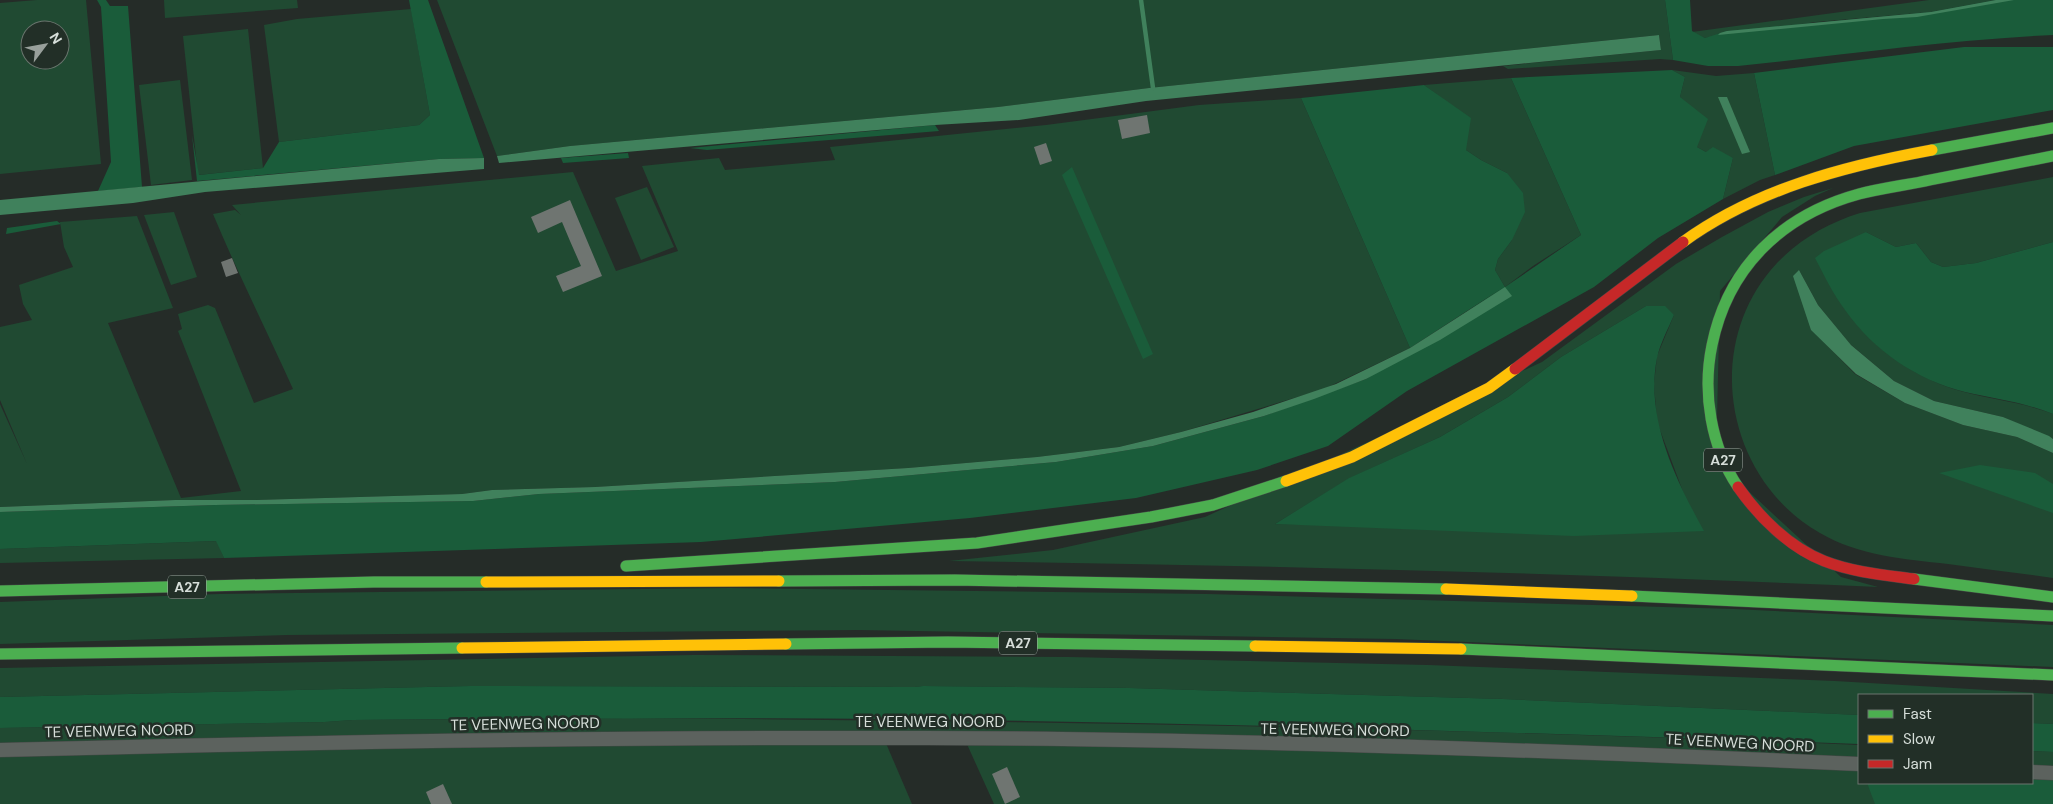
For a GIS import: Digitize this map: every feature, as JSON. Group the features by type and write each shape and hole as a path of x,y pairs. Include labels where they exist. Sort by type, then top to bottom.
{"highway":[{"path":"613,566 977,543 1151,517 1213,505 1245,496 1352,457 1489,388 1655,262 1689,238 1746,205 1791,185 1837,171 1916,153 2053,128"},
{"name":"A27","path":"2053,156 1859,194 1832,203 1782,231 1760,249 1737,279 1722,305 1713,332 1707,391 1711,419 1729,474 1744,496 1771,525 1794,543 1820,558 1841,566 1893,576 2019,591 2053,597"},
{"name":"A27","path":"374,582 553,570"},
{"name":"A27","path":"0,592 374,582 955,580 1506,590 2053,616"},
{"name":"A27","path":"0,654 948,642 1503,650 2053,675"}],"street":[{"name":"TE VEENWEG NOORD","path":"0,750 562,740 932,738 1589,752 1858,764"},
{"path":"2033,772 2053,773"}],"shaded area":[{"path":"37,0 86,0 101,164 0,174 0,3"},
{"path":"97,0 106,0 110,6 128,6 142,187 98,191 111,162 101,7"},
{"path":"164,0 297,0 298,8 165,18"},
{"path":"409,0 428,0 484,158 439,159 197,181 192,135 199,175 263,168 279,142 419,125 430,115"},
{"path":"437,0 1665,0 1673,60 1660,59 1508,69 1503,66 1661,50 1659,35 1149,88 998,107 570,146 497,156"},
{"path":"1665,0 1690,0 1692,31 1705,38 1727,31 1931,12 1996,0 2053,0 2053,35 1934,44 1738,66 1708,66 1673,60"},
{"path":"1929,0 1996,0 1931,12 1816,22 1705,38 1692,32"},
{"path":"1996,0 2014,0 1917,17 1718,35 1727,31 1931,12"},
{"path":"411,9 430,115 419,125 279,142 264,25 297,19"},
{"path":"248,29 263,168 198,175 183,36"},
{"path":"1659,35 1661,50 1146,101 1019,120 935,125 499,163 497,156 570,146 998,107 1149,88"},
{"path":"1964,47 2053,47 2053,110 1854,146 1775,175 1754,73"},
{"path":"1672,70 1716,76 1754,73 1775,175 1760,180 1723,199 1733,158 1706,152 1697,147 1680,97 1685,77"},
{"path":"1672,70 1685,77 1680,97 1708,119 1697,147 1706,152 1713,147 1733,158 1723,199 1658,238 1594,287 1407,391 1328,446 1257,470 1136,498 970,518 701,542 224,558 216,541 0,549 0,512 215,505 473,501 539,494 835,482 1056,462 1153,446 1264,416 1366,379 1504,287 1410,348 1301,98 1424,85 1471,118 1466,150 1507,173 1523,193 1525,212 1512,240 1498,259 1495,270 1505,287 1581,235 1511,78"},
{"path":"1511,78 1581,235 1533,266 1505,287 1495,270 1498,259 1512,240 1507,173 1466,150 1443,99 1424,85"},
{"path":"180,80 192,180 151,185 139,85"},
{"path":"1718,97 1727,97 1750,152 1742,154"},
{"path":"1301,98 1410,348 1324,389 1181,432 1119,447 1037,457 908,468 595,487 492,490 462,494 256,500 175,500 0,507 0,404 27,464 0,400 0,327 32,320 23,304 19,285 73,267 64,247 60,222 137,216 173,308 108,323 181,498 241,491 178,331 182,329 178,314 208,305 215,308 254,403 293,389 213,214 235,210 241,215 232,205 573,172 616,271 678,251 642,166 719,158 725,170 835,160 830,147 1046,125 1199,105"},
{"path":"935,125 939,131 707,150 690,148"},
{"path":"628,153 629,158 563,163 561,158"},
{"path":"484,158 484,169 205,192 133,203 0,215 0,200 439,159"},
{"path":"1072,167 1153,354 1143,359 1062,175"},
{"path":"2053,177 2053,242 1976,263 1943,267 1931,262 1916,243 1896,247 1866,232 1835,294 1874,342 1906,367 1924,377 1964,392 2019,404 2053,414 2053,439 2003,417 1934,401 1894,381 1850,344 1818,305 1799,270 1812,330 1855,374 1905,403 1963,425 2017,437 2053,453 2053,578 1866,552 1835,541 1820,533 1788,509 1763,479 1745,445 1734,408 1732,370 1738,332 1753,296 1777,263 1795,246 1815,233 1848,217 1860,213"},
{"path":"647,187 674,247 641,260 615,198"},
{"path":"1833,188 1815,196 1782,217 1720,291 1716,461 1841,577 1878,587 1414,570 949,561 1053,550 1205,517 1542,362 1676,264 1768,212 1804,197","holes":["1646,306 1674,315 1657,356 1654,384 1657,422 1685,497 1703,531 1275,524 1350,478 1440,437 1508,397 1561,357"]},
{"path":"174,212 197,277 171,285 144,215"},
{"path":"57,221 61,224 6,234 7,228"},
{"path":"1866,232 1896,247 1916,243 1931,262 1943,267 1976,263 2053,242 2053,414 2020,404 1965,392 1930,380 1898,362 1869,338 1841,304 1815,258 1824,251"},
{"path":"1799,270 1818,305 1851,345 1894,381 1934,401 2003,417 2049,436 2053,439 2053,453 2017,437 1963,425 1905,403 1856,374 1811,330 1793,276"},
{"path":"1505,287 1512,296 1440,340 1366,379 1264,416 1153,446 1056,462 835,482 539,494 473,501 215,505 0,512 0,507 175,500 256,500 462,494 492,490 595,487 908,468 1037,457 1119,447 1253,412 1336,384 1410,348"},
{"path":"1646,306 1665,306 1674,315 1657,358 1654,381 1655,403 1659,426 1674,470 1704,531 1574,536 1275,524 1349,478 1440,437 1508,397 1561,357"},
{"path":"1980,465 2035,473 2053,484 2053,513 1939,473"},
{"path":"217,541 224,558 0,563 0,549"},
{"path":"730,588 1207,594 1734,609 2053,625 2053,667 1396,639 859,630 287,635 0,644 0,602 219,594"},
{"path":"694,655 1069,657 1428,665 1835,681 2053,694 2053,724 2033,723 2033,694 1858,694 1858,715 1503,699 1130,688 470,686 0,697 0,668"},
{"path":"470,686 1130,688 1503,699 1858,715 1858,744 1234,725 858,719 352,720 0,728 0,697"},
{"path":"628,718 936,721 1244,726 1551,734 1858,745 1858,760 1278,741 0,748 0,728 352,720"},
{"path":"2033,723 2053,724 2053,752 2033,751"},
{"path":"885,741 912,804 0,804 0,754"},
{"path":"966,742 1081,742 1858,768 1858,784 1868,784 1871,791 2023,804 994,804"},
{"path":"2033,751 2053,752 2053,767 2033,767"},
{"path":"2033,776 2053,777 2053,804 1875,804 1867,784 2033,784"}],"building":[{"path":"1147,115 1150,133 1122,139 1118,120"},
{"path":"1046,143 1052,161 1040,165 1034,147"},
{"path":"570,200 602,276 563,292 556,276 581,266 562,222 538,233 531,217"},
{"path":"232,258 238,273 226,277 221,262"},
{"path":"1007,767 1020,797 1005,804 992,774"},
{"path":"443,784 452,804 431,804 426,792"}],"waterway":[{"path":"1141,0 1153,88"}],"traffic: fast":[{"path":"1932,150 2053,128"},
{"path":"1738,487 1721,455 1715,437 1709,400 1709,363 1720,317 1731,291 1745,268 1763,248 1783,230 1806,215 1831,203 1859,194 2053,156"},
{"path":"626,566 977,543 1151,517 1213,505 1286,481"},
{"path":"1914,579 2053,597"},
{"path":"779,581 955,580 1446,589"},
{"path":"0,591 374,582 486,582"},
{"path":"1632,596 2053,616"},
{"path":"786,644 948,642 1255,646"},
{"path":"0,654 462,648"},
{"path":"1461,649 2053,675"}],"traffic: slow":[{"path":"1683,242 1711,223 1740,208 1802,182 1834,172 1932,150"},
{"path":"1286,481 1352,457 1489,388 1515,369"},
{"path":"486,582 779,581"},
{"path":"1446,589 1632,596"},
{"path":"462,648 786,644"},
{"path":"1255,646 1461,649"}],"traffic: jam":[{"path":"1515,369 1683,242"},
{"path":"1738,487 1765,520 1787,539 1811,555 1846,568 1914,579"}]}
